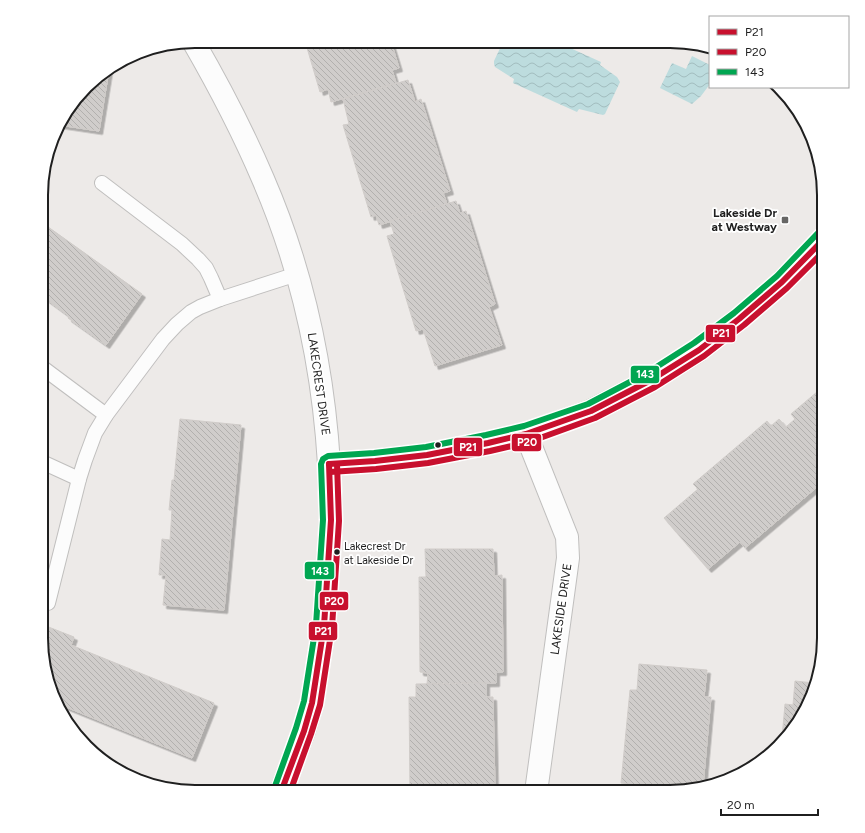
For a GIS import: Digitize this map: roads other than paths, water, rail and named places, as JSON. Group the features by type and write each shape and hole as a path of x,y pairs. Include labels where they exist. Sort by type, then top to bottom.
{"street":[{"name":"LAKECREST DRIVE","path":"197,48 220,89 263,179 281,226 297,274 310,322 327,429 331,520 324,626 312,703 304,731 284,785"},
{"path":"329,464 375,461 427,454 488,443 526,434 591,411 651,380 699,350 739,319 782,282 817,246"},
{"name":"LAKESIDE DRIVE","path":"526,434 568,537 569,549 537,785"}],"lane":[{"path":"102,183 182,244 198,259 206,268 220,299"},
{"path":"48,603 79,480 95,433 106,415 163,339 177,324 191,312 200,307 297,274"},
{"path":"48,372 106,415"},
{"path":"48,465 79,480"}],"water":[{"path":"500,48 570,48 601,62 600,65 617,77 620,82 605,114 603,115 579,109 577,112 513,83 514,79 495,67 494,61"},
{"path":"692,56 709,64 709,85 701,96 692,104 660,88 672,63 686,69"}],"place":[{"name":"Lakeside Dr at Westway","path":"785,220"},
{"name":"Lakecrest Dr at Lakeside Dr","path":"337,552"}]}
